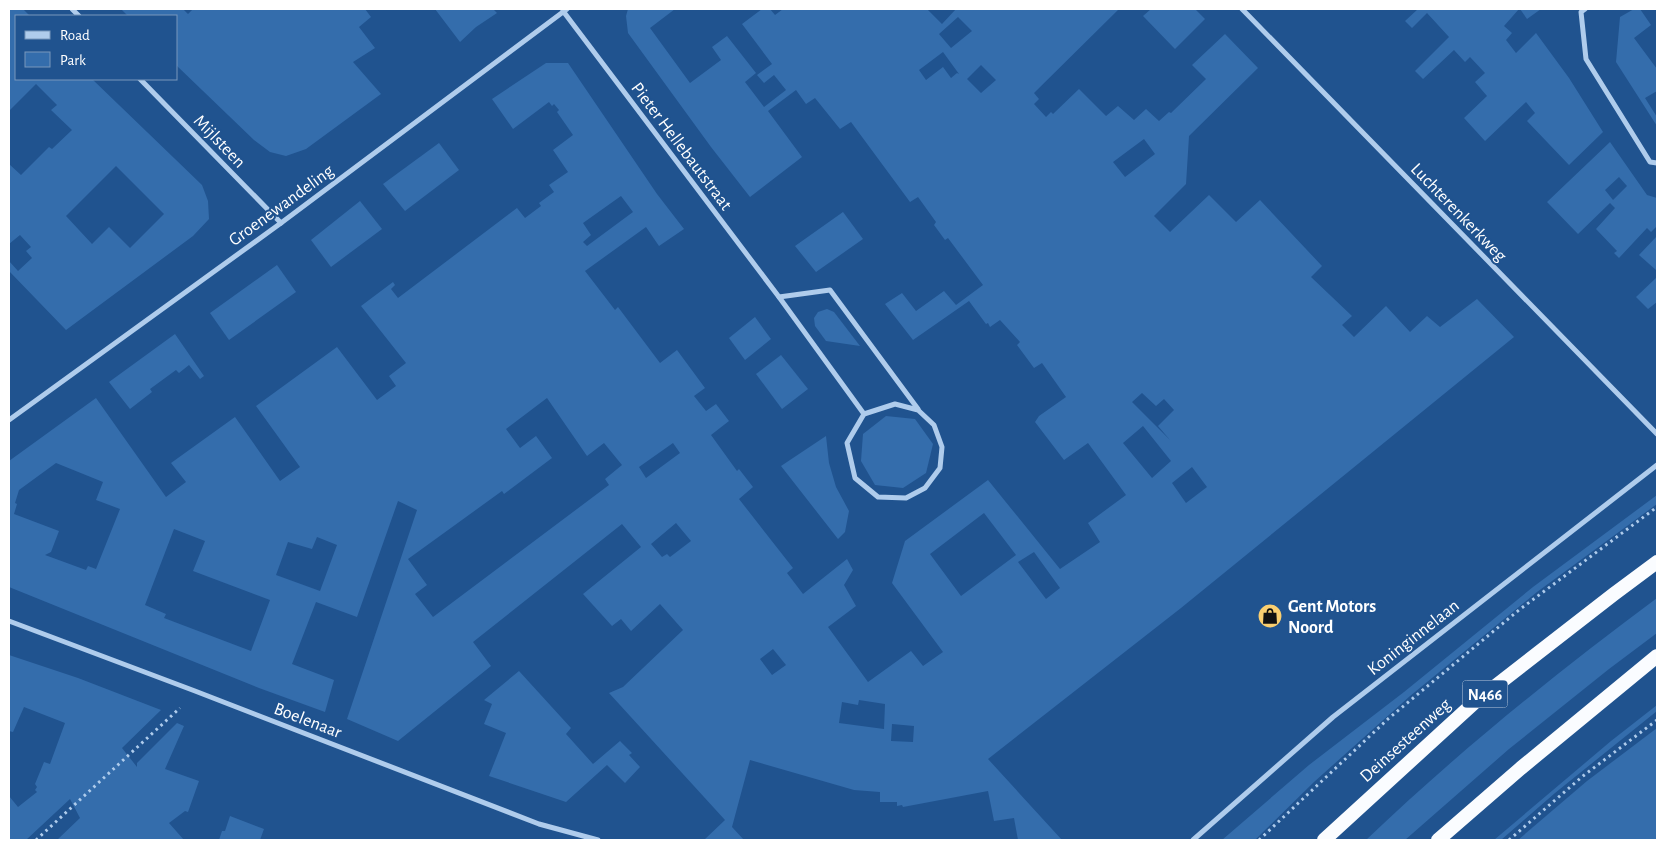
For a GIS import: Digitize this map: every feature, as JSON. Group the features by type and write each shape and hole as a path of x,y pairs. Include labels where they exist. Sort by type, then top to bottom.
{"highway":[{"name":"Deinsesteenweg","path":"1324,840 1475,702 1657,562"},
{"path":"1438,840 1521,768 1657,656"}],"street":[{"name":"Luchterenkerkweg","path":"1242,9 1657,434"},
{"path":"1585,9 1581,12 1586,59 1650,162 1657,163"},
{"name":"Groenewandeling","path":"9,420 565,10"},
{"name":"Pieter Hellebautstraat","path":"565,10 780,297 864,414"},
{"name":"Mijlsteen","path":"141,80 280,222"},
{"path":"780,297 830,290 918,410 934,425 942,447 940,468 925,488 906,498 878,497 855,478 847,443 864,414 895,404 918,410"},
{"name":"Koninginnelaan","path":"1193,840 1333,717 1657,465"},
{"name":"Boelenaar","path":"9,622 195,691 539,824 598,840"}],"path":[{"path":"1259,840 1388,719 1519,610 1657,508"},
{"path":"36,840 172,717 195,691"},
{"path":"1509,840 1583,776 1657,720"}],"green space":[{"path":"9,9 23,9 29,15 15,15 15,80 93,80 202,185 208,201 209,219 193,236 66,330 9,271 9,261 18,271 32,258 26,251 31,247 20,235 9,244 9,164 21,175 49,147 52,149 72,130 51,110 57,105 36,84 9,111","holes":["116,166 164,214 130,248 109,227 92,244 66,216"]},
{"path":"121,9 183,9 188,14 193,9 365,9 371,17 359,27 375,48 353,62 381,94 306,149 286,156 270,152 254,140 178,67 178,15 127,15"},
{"path":"435,9 493,9 497,13 476,27 460,42"},
{"path":"628,9 675,9 650,28 690,83 721,60 712,47 727,36 756,73 745,82 764,107 786,90 774,75 764,83 757,75 772,64 742,24 762,9 770,9 775,15 783,9 927,9 942,24 956,9 1119,9 1034,93 1039,99 1034,104 1046,117 1051,112 1053,114 1079,89 1106,116 1118,106 1134,120 1146,109 1159,121 1169,112 1171,113 1206,79 1192,65 1225,34 1258,68 1189,136 1186,184 1154,216 1170,232 1209,195 1236,222 1260,200 1322,266 1311,277 1352,316 1342,325 1354,337 1386,306 1410,332 1427,316 1440,327 1477,299 1514,337 1181,608 988,759 1062,840 1018,840 1014,818 994,821 988,791 903,807 902,805 897,806 897,802 880,802 880,792 854,790 750,760 732,827 744,840 704,840 725,820 609,693 623,687 683,630 660,604 631,631 621,619 612,626 583,594 641,547 622,524 473,642 491,666 398,741 347,719 417,510 398,501 357,617 316,602 292,664 334,680 325,712 259,688 9,587 9,461 96,398 166,497 186,482 171,463 235,417 280,481 300,467 256,406 337,347 377,400 396,386 389,376 406,363 361,306 393,282 395,285 391,289 398,298 517,208 525,218 541,206 539,203 554,192 549,185 568,172 553,150 573,135 557,112 559,110 554,104 552,106 549,102 513,129 492,99 546,63 568,63 657,194 684,229 659,246 646,227 585,271 615,310 618,307 660,363 677,350 705,388 694,396 706,411 716,404 729,421 711,435 737,471 739,469 753,487 739,499 793,568 787,573 803,594 847,559 853,570 844,585 856,606 828,627 868,682 911,651 923,666 943,652 892,583 905,541 988,480 1060,569 1100,542 1088,523 1126,495 1088,443 1064,460 1035,422 1039,416 1066,397 1042,363 1034,368 1017,345 1020,342 1000,320 990,327 969,301 913,340 885,304 902,293 916,311 944,291 956,305 983,285 948,238 945,240 934,225 936,222 918,197 910,202 851,122 840,129 815,98 806,104 796,90 768,111 802,157 750,197 628,33 626,16","holes":["958,17 972,31 951,48 939,34","943,52 959,74 957,73 951,78 943,67 926,80 919,70","981,65 996,80 981,93 967,79","1144,139 1155,154 1125,177 1113,162","621,196 633,212 587,246 583,242 591,235 583,223","1142,393 1156,406 1164,399 1174,410 1158,426 1170,440 1132,402","547,398 587,456 604,443 622,465 605,479 609,485 433,617 415,594 427,585 408,559 502,491 504,494 552,458 536,436 520,448 506,429","1143,426 1171,461 1152,478 1123,443","673,443 680,453 646,478 639,467","56,463 103,482 96,500 120,509 96,569 88,566 86,570 45,555 51,552 59,531 14,514 17,504 15,503 19,490","1192,467 1207,487 1186,503 1172,483","984,513 1016,555 961,596 930,554","676,523 691,541 670,557 667,554 662,557 651,544","174,529 205,541 193,571 270,600 251,651 164,618 166,614 145,605","317,537 337,545 320,591 276,575 288,542 312,549","1034,552 1060,588 1046,599 1018,562","773,649 786,665 772,675 760,659","859,700 885,704 884,729 839,723 842,702 858,705","892,724 914,726 913,742 891,741"]},
{"path":"1151,9 1195,9 1205,19 1175,49 1143,16"},
{"path":"1418,9 1519,9 1504,26 1512,33 1506,40 1516,53 1536,33 1569,78 1603,132 1569,165 1527,121 1535,113 1526,102 1485,141 1464,118 1487,96 1475,82 1485,73 1470,57 1465,62 1454,50 1423,79 1415,71 1449,37 1427,13 1412,28 1405,21"},
{"path":"1520,9 1541,9 1527,19"},
{"path":"1634,9 1640,9 1651,25 1634,38 1657,69 1657,91 1645,98 1657,117 1657,126 1616,62 1620,17"},
{"path":"1610,142 1647,195 1657,198 1657,226 1651,232 1647,228 1619,258 1614,253 1617,251 1596,229 1615,208 1610,203 1578,234 1547,202","holes":["1619,177 1627,186 1613,200 1605,190"]},
{"path":"439,143 459,170 405,211 383,184"},
{"path":"360,201 382,229 331,267 311,240"},
{"path":"843,212 863,239 816,272 795,246"},
{"path":"1657,236 1657,269 1656,270 1639,255"},
{"path":"277,265 296,292 229,340 210,313"},
{"path":"1657,277 1657,302 1648,309 1636,297"},
{"path":"827,309 834,312 860,346 826,341 815,326 814,318 818,312"},
{"path":"755,317 771,339 745,360 729,338"},
{"path":"175,334 204,376 200,379 189,365 179,373 176,370 150,389 152,392 130,409 109,382"},
{"path":"781,355 808,389 782,409 756,374"},
{"path":"886,416 915,419 933,444 926,473 903,488 875,485 861,461 863,434"},
{"path":"826,436 829,463 836,487 849,511 845,532 838,539 781,466"},
{"path":"1657,495 1657,504 1537,592 1410,696 1314,782 1255,840 1222,840 1309,765 1404,692 1533,587"},
{"path":"1657,598 1657,633 1509,749 1405,840 1366,840 1508,714"},
{"path":"9,655 78,678 161,710 122,748 137,767 137,763 177,723 184,726 165,769 199,781 188,812 185,811 169,823 184,840 57,840 80,818 70,799 26,840 9,840 9,796 18,807 37,792 35,784 44,762 50,764 65,723 24,707 13,732 9,731"},
{"path":"519,671 571,728 566,734 593,764 620,741 632,753 629,755 640,767 625,783 607,765 566,802 489,776 506,733 484,724 492,704 484,700"},
{"path":"1657,705 1657,711 1555,793 1501,840 1494,840 1611,741"},
{"path":"1657,728 1657,840 1518,840 1587,781"},
{"path":"230,816 264,829 260,840 219,840 222,831 225,831"}],"place":[{"name":"Gent Motors Noord","path":"1270,616"}]}
